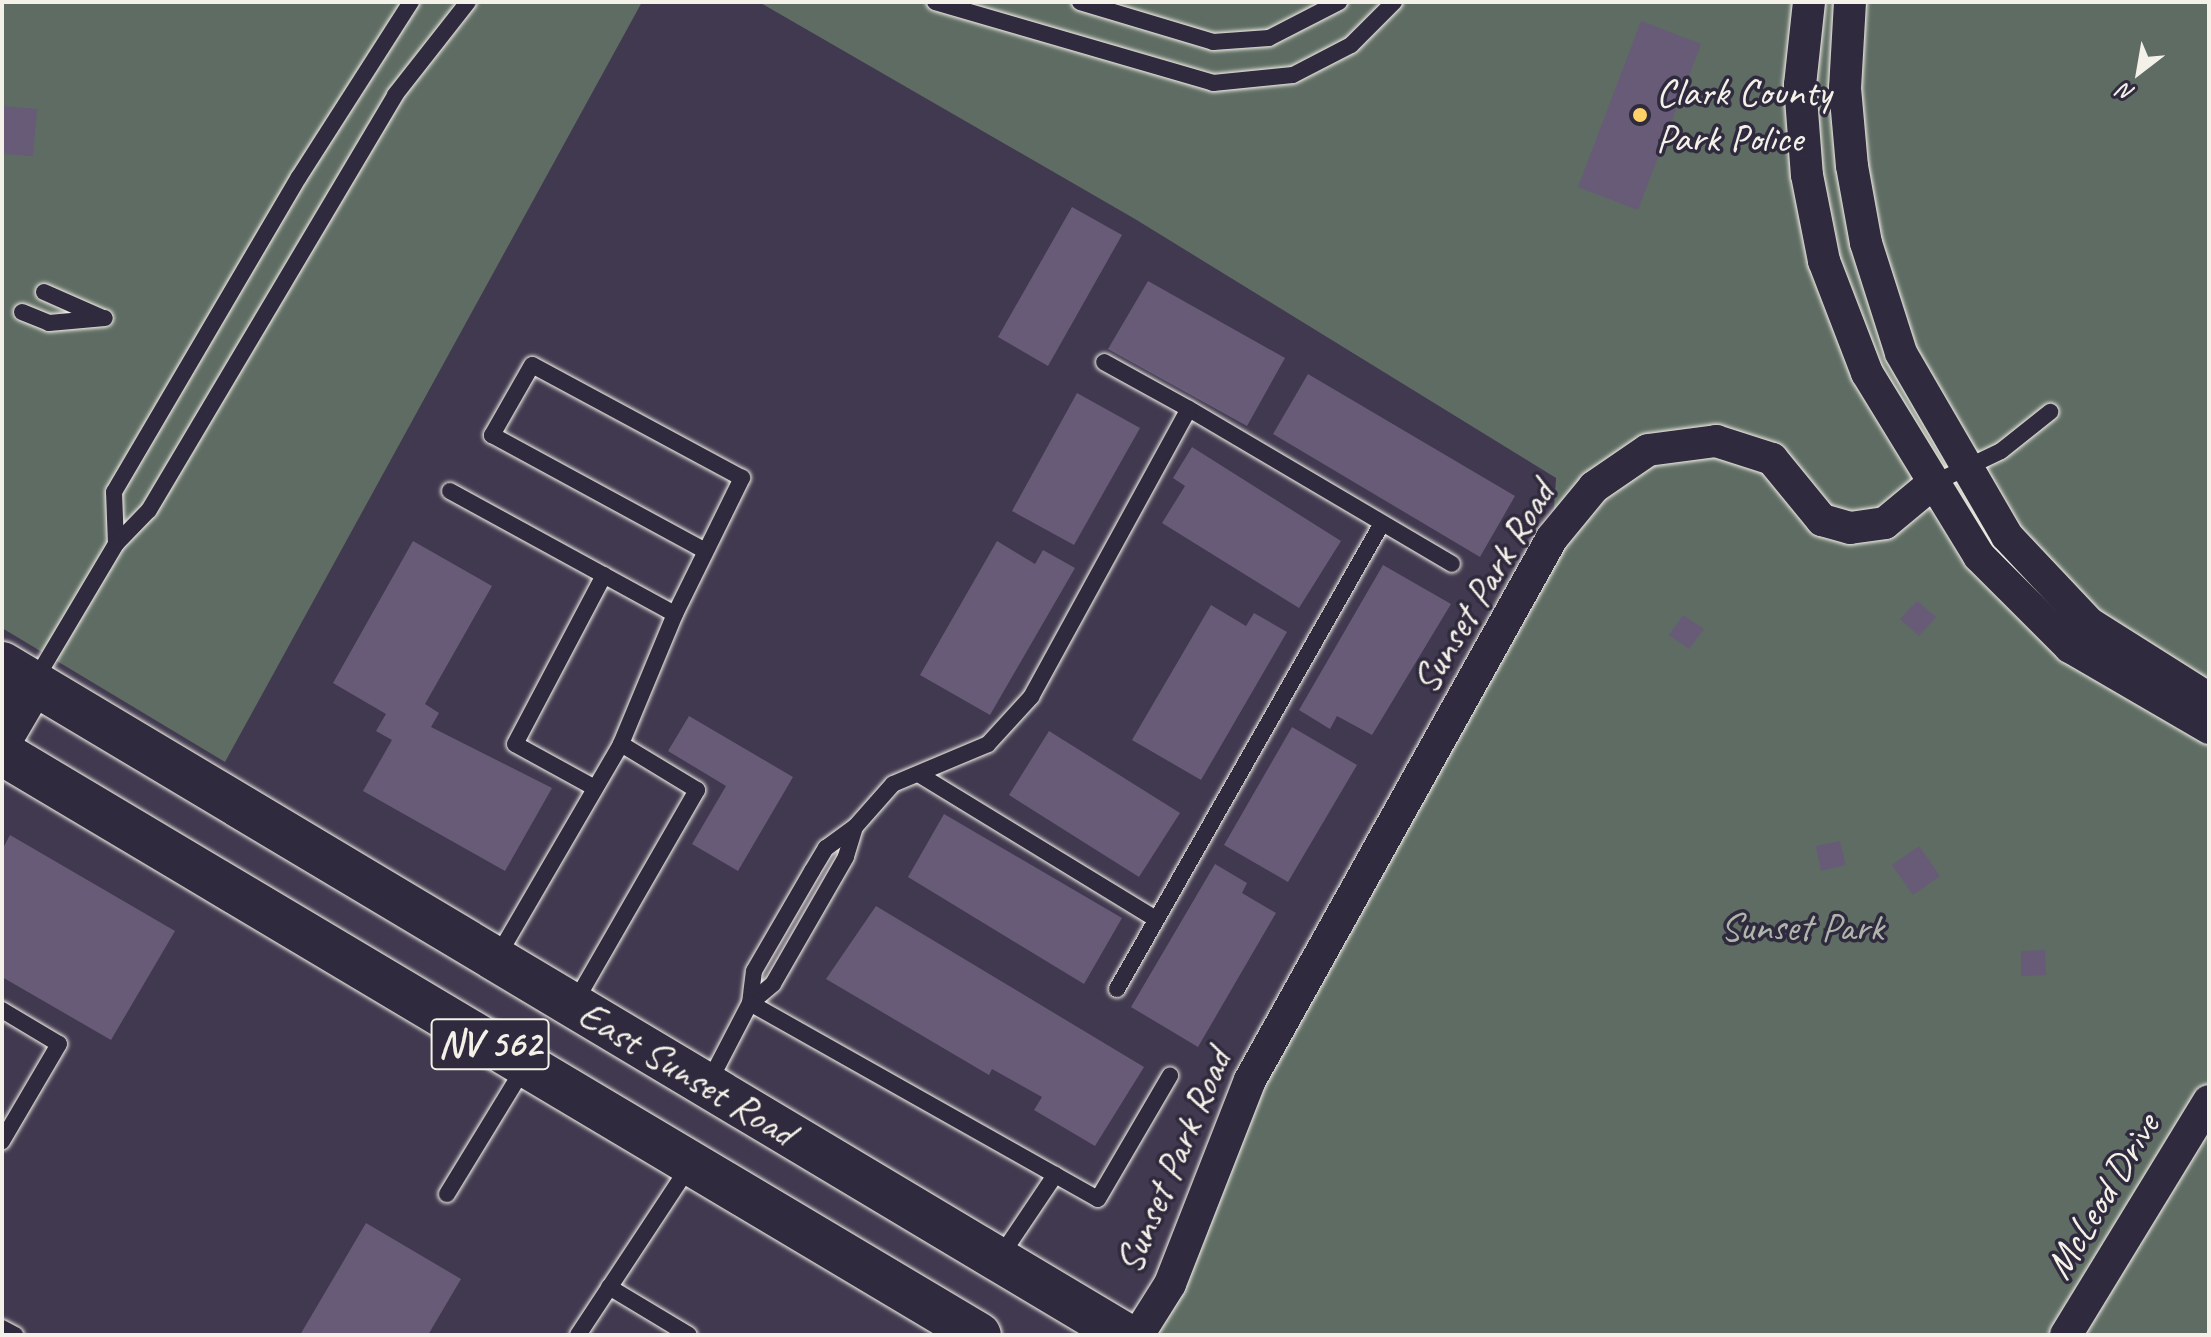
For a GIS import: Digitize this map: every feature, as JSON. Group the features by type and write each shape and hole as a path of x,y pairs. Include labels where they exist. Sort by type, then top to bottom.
{"main road":[{"path":"2,736 18,674"},
{"name":"East Sunset Road","path":"18,674 1125,1335"},
{"name":"East Sunset Road","path":"2,753 979,1335"}],"street":[{"path":"1809,2 1800,85 1807,175 1824,261 1867,373 1932,484 1979,556 2070,647 2209,728"},
{"path":"1850,2 1845,88 1866,243 1901,353 1963,469 2007,536 2089,623 2209,699"},
{"name":"Sunset Park Road","path":"1138,1335 1170,1284 1250,1080 1552,538 1594,487 1648,450 1716,441 1772,459 1822,520 1850,528 1885,523 1932,484"},
{"name":"McLeod Drive","path":"2066,1335 2209,1101"}],"lane":[{"path":"116,544 114,492 299,177 411,2"},
{"path":"18,674 116,544 149,510 420,56 468,2"},
{"path":"935,2 1213,83 1293,75 1351,45 1394,2"},
{"path":"1080,2 1213,42 1269,38 1339,2"},
{"path":"22,312 49,323 105,318 44,292"},
{"path":"1104,362 1452,564"},
{"path":"496,960 621,744 675,614 742,478 532,365 492,435 706,551"},
{"path":"707,1085 750,1003 754,971 826,848 855,827 893,784 988,744 1031,697 1189,409"},
{"path":"1932,484 2001,451 2050,412"},
{"path":"450,491 675,614"},
{"path":"1117,989 1381,525"},
{"path":"595,788 515,744 604,575"},
{"path":"573,1006 697,790 621,744"},
{"path":"920,775 1156,919"},
{"path":"750,1003 773,984 846,857 855,827"},
{"path":"799,894 818,906"},
{"path":"774,937 793,949"},
{"path":"750,1003 1098,1199 1170,1076"},
{"path":"2,1010 59,1044 8,1117 2,1141"},
{"path":"447,1194 526,1065"},
{"path":"578,1335 691,1164"},
{"path":"998,1259 1055,1175"},
{"path":"609,1287 689,1335"},
{"path":"2,1328 15,1335"}],"green space":[{"path":"2,2 642,2 225,762 2,628"},
{"name":"Sunset Park","path":"759,2 2209,2 2209,1335 1143,1335 1217,1153 1552,538 1556,478 1135,219"}],"building":[{"name":"Clark County Park Police","path":"1641,21 1701,44 1638,210 1578,187"},
{"path":"2,106 37,109 33,156 2,154"},
{"path":"1072,207 1122,235 1048,366 998,337"},
{"path":"1148,281 1285,358 1247,426 1108,349"},
{"path":"1308,374 1515,496 1480,557 1273,434"},
{"path":"1077,393 1140,428 1074,545 1012,511"},
{"path":"1192,447 1341,541 1299,608 1162,523 1185,486 1173,478"},
{"path":"413,541 492,586 425,704 439,713 431,727 552,788 505,871 363,791 392,740 376,731 386,714 333,683"},
{"path":"997,541 1035,564 1043,550 1075,568 990,715 920,675"},
{"path":"1383,565 1451,604 1372,735 1337,716 1330,729 1299,710"},
{"path":"1917,601 1936,617 1919,636 1900,619"},
{"path":"1211,605 1246,626 1254,613 1287,632 1201,780 1132,740"},
{"path":"1683,615 1704,629 1689,649 1669,635"},
{"path":"689,716 793,777 738,871 692,844 726,786 668,751"},
{"path":"1292,727 1357,765 1288,882 1224,845"},
{"path":"1049,731 1180,813 1139,877 1009,795"},
{"path":"944,814 1122,918 1084,984 908,877"},
{"path":"10,835 175,931 111,1040 2,977 2,850"},
{"path":"1840,841 1846,865 1821,871 1816,846"},
{"path":"1919,846 1940,876 1913,895 1892,865"},
{"path":"1215,864 1247,883 1242,893 1276,913 1198,1047 1131,1007"},
{"path":"876,906 1144,1067 1095,1146 1034,1110 1042,1097 992,1069 989,1075 826,979"},
{"path":"2045,950 2046,975 2021,976 2021,951"},
{"path":"366,1223 461,1279 428,1335 300,1335"}],"place":[{"name":"Clark County Park Police","path":"1640,115"}]}
